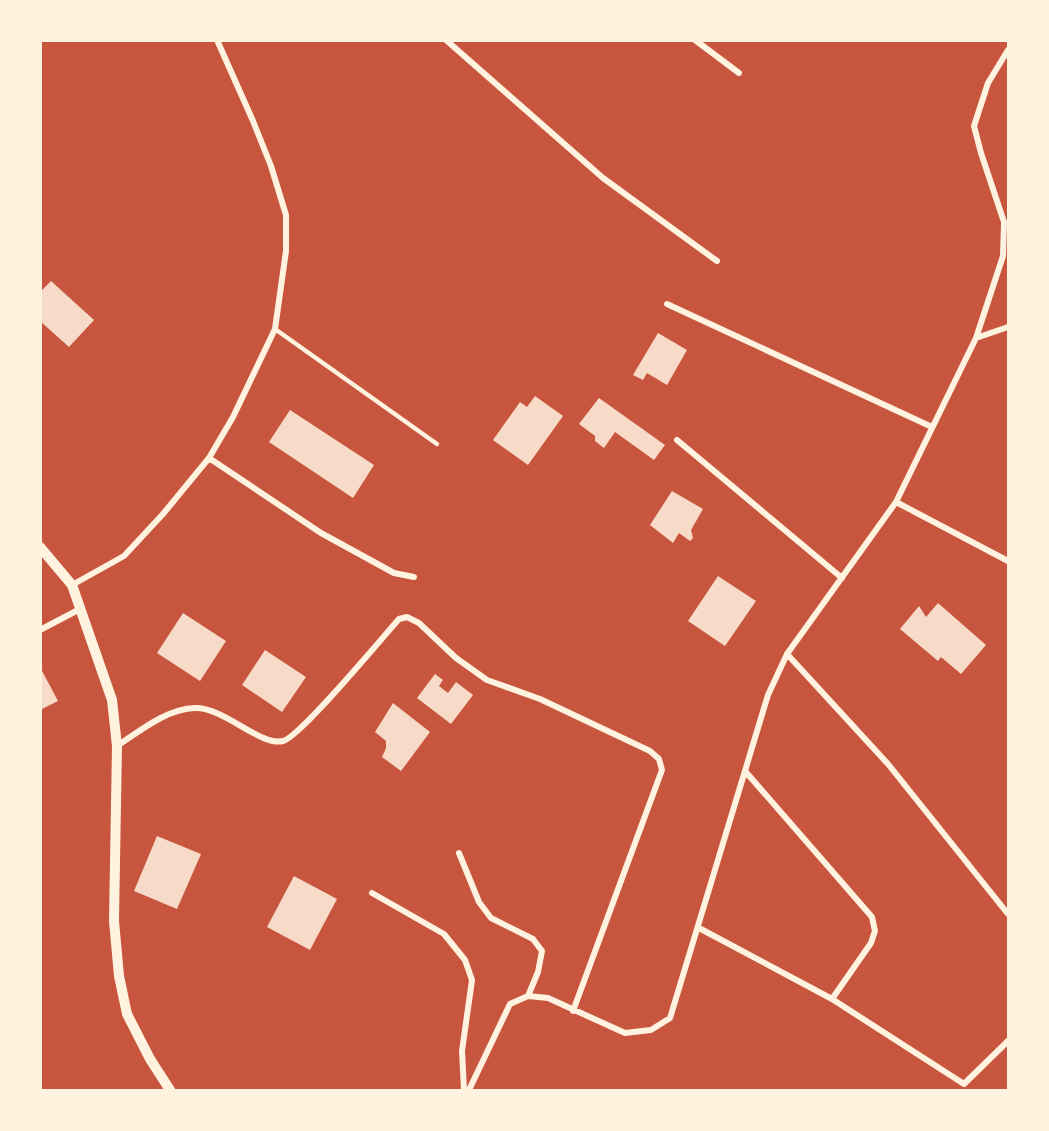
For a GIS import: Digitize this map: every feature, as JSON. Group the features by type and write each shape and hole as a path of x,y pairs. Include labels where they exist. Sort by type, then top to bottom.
{"street":[{"path":"72,585 124,556 163,514 209,458 233,417 275,329 286,251 286,215 271,166 217,40"},
{"path":"447,40 603,178 717,261"},
{"path":"695,40 739,73"},
{"path":"469,1090 510,1004 528,996 548,998 625,1033 651,1030 670,1018 768,695 788,654 896,502 976,338 1003,256 1004,222 981,153 975,126 988,83 1008,50"},
{"path":"667,304 932,427"},
{"path":"976,338 1008,327"},
{"path":"677,440 842,578"},
{"path":"209,458 321,533 394,573 414,577"},
{"path":"896,502 1008,561"},
{"path":"40,547 72,585 112,700 117,746 114,910 119,976 127,1014 150,1059 170,1090"},
{"path":"40,630 80,609"},
{"path":"117,746 166,715 195,708 220,713 271,742 284,741 305,724 399,619 407,617 419,623 456,657 487,680 540,699 650,752 659,759 662,770 573,1011"},
{"path":"788,654 888,764 1008,914"},
{"path":"744,771 872,917 875,931 871,943 832,999"},
{"path":"459,854 479,902 491,918 533,939 542,951 538,972 528,996"},
{"path":"372,893 444,934 465,960 472,980 462,1050 464,1090"},
{"path":"699,928 832,999 964,1084 1008,1041"}],"lane":[{"path":"275,329 437,444"}],"building":[{"path":"51,281 94,320 69,347 40,321 40,292"},
{"path":"658,333 687,350 667,385 647,373 643,380 633,375"},
{"path":"535,396 563,416 528,465 493,440 520,402 527,407"},
{"path":"599,398 665,445 654,460 615,432 604,448 595,441 595,436 579,424"},
{"path":"290,410 374,465 353,498 269,442"},
{"path":"672,491 703,509 691,530 693,538 690,541 679,533 673,543 650,525"},
{"path":"718,576 756,601 725,646 688,621"},
{"path":"938,603 986,645 961,674 941,657 938,661 900,629 919,606 926,617"},
{"path":"183,613 226,641 200,681 157,653"},
{"path":"265,650 306,677 282,712 242,685"},
{"path":"40,667 58,701 40,710"},
{"path":"435,674 443,680 439,686 448,693 456,682 473,695 451,724 417,698"},
{"path":"393,703 430,732 401,771 382,757 386,741 375,732"},
{"path":"157,836 201,854 177,909 134,891"},
{"path":"294,876 337,899 310,950 267,927"}]}
